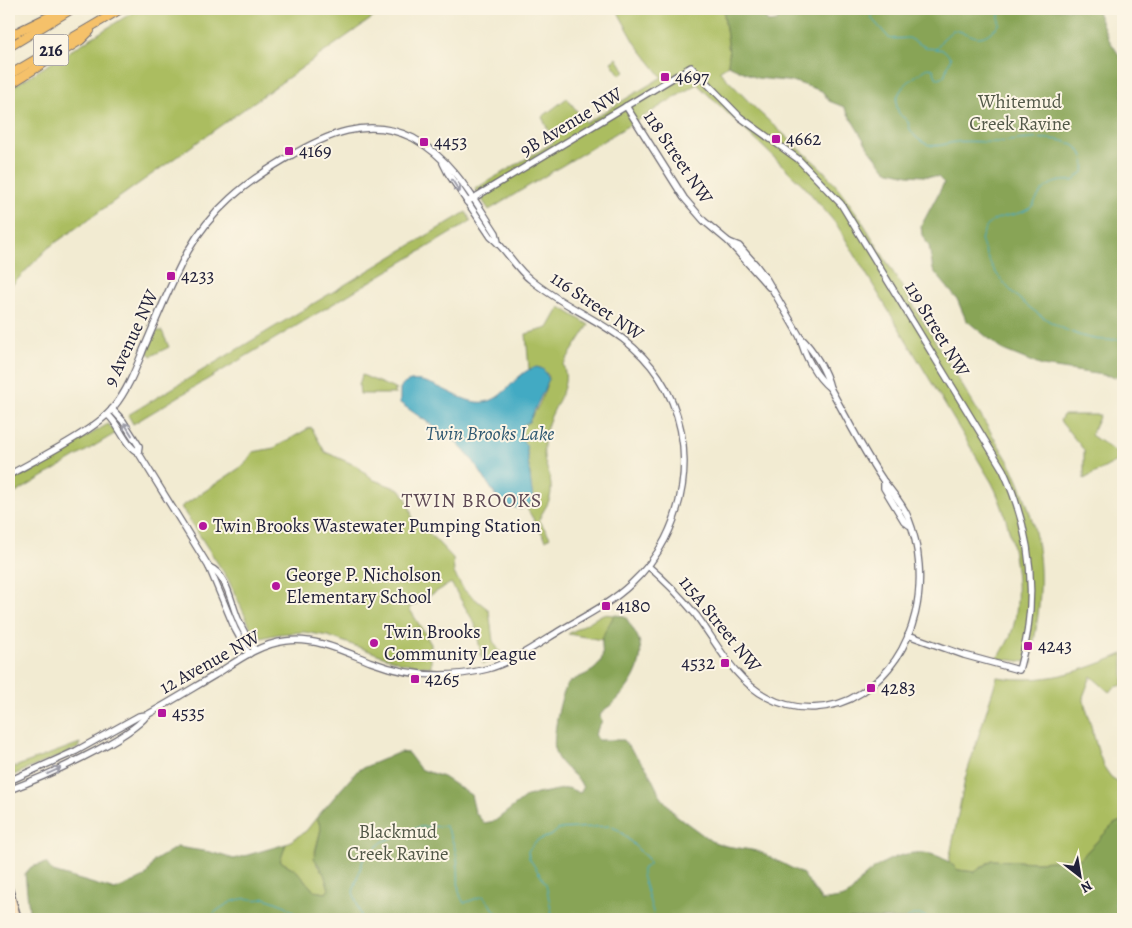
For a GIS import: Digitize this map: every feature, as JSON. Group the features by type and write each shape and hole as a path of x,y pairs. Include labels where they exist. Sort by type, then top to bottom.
{"highway":[{"path":"9,36 64,9"},
{"name":"216","path":"9,47 72,9"},
{"name":"216","path":"9,74 121,9"},
{"path":"9,85 81,40 94,25"}],"main road":[{"path":"9,889 18,919"}],"street":[{"name":"9B Avenue NW","path":"467,202 691,67"},
{"name":"119 Street NW","path":"691,67 740,117 798,158 841,204 1003,470 1023,520 1032,573 1030,616 1019,670 964,655 908,635"},
{"name":"118 Street NW","path":"626,106 670,178 689,205 729,242 739,246 752,259 767,280 800,337 808,344 828,379 830,388 884,482 890,485 909,518 920,582 917,607 908,635"},
{"name":"9 Avenue NW","path":"9,476 108,415 112,410 127,386 188,251 211,218 236,192 278,163 332,134 371,128 388,130 413,138"},
{"name":"116 Street NW","path":"413,138 453,169 496,233 498,242"},
{"name":"116 Street NW","path":"444,163 491,237 498,242 508,257 530,280 596,320 627,342 647,360 660,379 676,414 683,446 684,476 674,519"},
{"path":"112,410 123,421 139,446 138,452"},
{"path":"108,415 117,424 133,450 138,452 209,567 235,629 252,652"},
{"name":"12 Avenue NW","path":"9,781 76,751 139,716 147,715 252,652 282,642 309,641 333,647 404,672 441,675 487,669 508,661 605,603 631,584 648,566 665,542 674,519"},
{"name":"115A Street NW","path":"648,566 680,596 738,673 754,689 772,700 793,706 806,708 829,706 853,697 872,685 898,653 908,635"},
{"name":"12 Avenue NW","path":"9,790 43,776 98,749 142,723 147,715"}],"green space":[{"path":"138,9 385,9 48,248 9,288 9,89"},
{"path":"616,9 724,9 729,57 728,65 719,71 758,111 823,170 860,218 1012,467 1023,493 1031,516 1040,561 1039,606 1031,658 1034,663 995,658 1002,652 1013,626 1017,607 1017,585 1015,563 1006,519 992,483 837,225 804,186 697,84 489,210 475,189 554,142 542,117 567,98 586,123 662,77 636,44"},
{"name":"Whitemud Creek Ravine","path":"724,9 758,9 768,22 777,21 779,17 777,9 1096,9 1108,38 1123,61 1123,378 1042,366 1003,350 966,320 957,299 933,270 929,246 922,235 921,226 944,183 938,177 908,175 886,170 868,147 844,107 829,101 822,91 795,82 757,78 728,65 729,50"},
{"path":"617,58 625,71 620,75 611,62"},
{"path":"466,212 471,221 133,424 128,415"},
{"path":"560,307 589,325 563,365 565,381 563,389 547,427 544,453 551,492 539,520 550,537 546,540 526,507 528,506 530,476 526,445 523,441 521,426 536,411 549,376 541,368 529,369 526,334 548,328"},
{"path":"157,331 162,331 169,347 151,356 147,352"},
{"path":"362,375 397,390 393,391 396,394 360,394 359,385"},
{"path":"1063,415 1100,415 1091,435 1117,453 1119,460 1084,479 1084,450 1060,421"},
{"path":"108,424 116,433 9,497 9,483"},
{"path":"311,427 325,452 357,466 374,480 401,490 409,504 413,521 426,530 453,558 454,573 464,590 489,610 493,641 503,657 483,664 475,624 451,583 409,608 431,644 431,667 402,663 328,636 304,632 279,634 256,639 228,579 181,507 244,465 253,452 274,448"},
{"path":"603,614 614,615 602,640 568,634"},
{"name":"Blackmud Creek Ravine","path":"614,615 625,616 639,640 640,658 635,674 626,690 600,716 602,721 595,734 598,740 623,740 647,769 661,797 676,815 711,841 726,846 758,851 803,874 822,901 848,895 874,869 898,856 910,853 936,855 958,870 975,872 992,860 1038,862 1080,859 1114,824 1123,820 1123,919 30,919 25,874 31,867 46,863 53,872 115,890 145,877 154,861 177,847 210,852 234,859 286,844 280,861 296,870 314,891 326,893 329,889 324,874 314,858 321,829 317,817 358,770 400,752 408,753 420,769 443,777 471,795 475,812 484,823 495,821 527,796 568,788 580,793 583,788 581,783 561,763 555,752 554,746 560,704 566,687 570,682 589,673 601,661 602,639"},
{"path":"1123,654 1123,685 1115,687 1109,692 1091,676 1083,697 1104,767 1111,777 1123,785 1123,820 1114,824 1080,859 1038,862 992,860 975,872 958,870 949,861 965,779 997,677 1014,679 1047,678 1077,671"},
{"path":"80,743 78,748 9,777 9,769"},
{"path":"317,817 321,829 315,852 317,865 324,874 329,889 326,893 314,891 296,870 280,861 286,844 306,831"}],"water":[{"name":"Twin Brooks Lake","path":"537,367 543,369 549,379 529,422 521,426 523,441 526,445 533,499 528,506 521,509 504,505 499,501 474,462 456,442 400,403 400,388 407,382 416,380 467,400 486,402 502,394 521,375"}],"waterway":[{"path":"875,9 872,11 872,19 890,39 909,38 927,48 944,50 951,58 944,76 939,79 936,77 933,69 928,68 905,85 897,97 896,104 899,113 908,122 913,134 921,141 937,146 961,141 993,142 1053,139 1066,142 1077,148 1083,157 1084,171 1073,181 1062,181 1048,186 1033,205 1023,212 1001,217 989,224 981,240 988,259 999,277 1009,289 1038,314 1054,324 1089,338 1107,340 1123,338"},
{"path":"936,49 942,40 953,30 977,37 986,35 999,25 999,9"},
{"path":"362,919 353,892 363,860 382,842 419,827 445,826 456,851 461,899 464,903 483,896 502,919"},
{"path":"553,919 546,884 529,858 528,851 536,841 552,835 559,829 609,826 619,830 648,859 649,865 642,869 642,875 655,919"},
{"path":"1122,919 1115,903 1123,887"},
{"path":"213,919 213,914 234,901 265,898 286,906 301,919"},
{"path":"907,919 912,915 922,915 930,919"}],"place":[{"name":"4697","path":"665,77"},
{"name":"4662","path":"776,139"},
{"name":"4453","path":"424,142"},
{"name":"4169","path":"289,151"},
{"name":"4233","path":"171,276"},
{"name":"Twin Brooks Wastewater Pumping Station","path":"203,526"},
{"name":"George P. Nicholson Elementary School","path":"276,586"},
{"name":"4180","path":"606,606"},
{"name":"Twin Brooks Community League","path":"374,643"},
{"name":"4243","path":"1028,646"},
{"name":"4532","path":"725,663"},
{"name":"4265","path":"415,679"},
{"name":"4283","path":"871,688"},
{"name":"4535","path":"162,713"}],"district":[{"name":"TWIN BROOKS","path":"472,500"}]}
